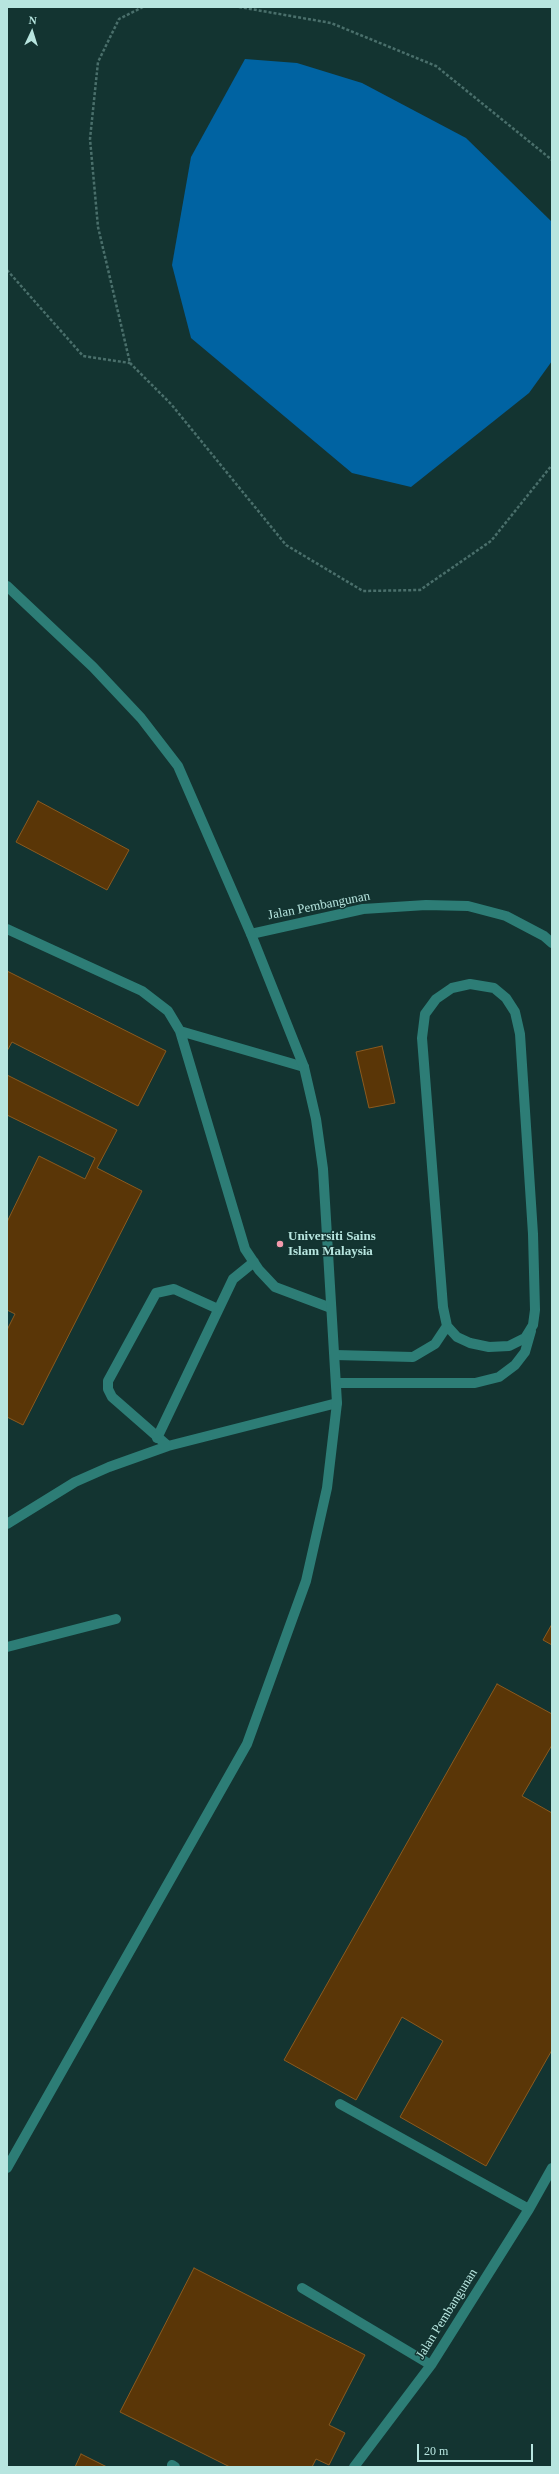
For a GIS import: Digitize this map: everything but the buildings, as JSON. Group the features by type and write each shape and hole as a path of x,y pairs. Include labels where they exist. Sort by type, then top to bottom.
{"street":[{"path":"7,586 109,684 141,718 178,766 251,934 304,1067 316,1119 323,1169 337,1403 327,1488 306,1581 247,1744 7,2168"},
{"name":"Jalan Pembangunan","path":"251,934 363,909 426,905 468,906 506,916 544,936 552,943"},
{"path":"7,929 142,991 168,1011 180,1031 245,1249 275,1287 331,1308"},
{"path":"336,1383 475,1383 499,1377 515,1365 525,1352 533,1325 536,1277 520,1034 515,1012 506,998 494,988 470,984 452,988 436,999 425,1014 422,1038 443,1307 447,1326 457,1337 470,1343 488,1347 509,1346 525,1338 533,1325"},
{"path":"180,1031 304,1067"},
{"path":"157,1438 232,1279 254,1262"},
{"path":"168,1446 157,1438 112,1397 108,1389 108,1381 156,1293 174,1289 218,1308"},
{"path":"335,1355 413,1357 435,1344 447,1326"},
{"path":"7,1524 75,1482 109,1467 168,1446 337,1403"},
{"path":"7,1648 116,1619"},
{"path":"340,2104 528,2209"},
{"name":"Jalan Pembangunan","path":"354,2467 431,2365 552,2168"},
{"path":"302,2288 431,2365"}],"path":[{"path":"143,7 119,19 98,62 90,139 98,227 130,363 171,404 286,545 363,591 420,590 491,540 552,465"},
{"path":"239,7 331,23 436,66 552,160"},
{"path":"7,270 84,356 130,363"}],"water":[{"path":"245,59 297,63 362,83 466,138 552,222 552,361 529,393 411,487 352,473 191,338 172,265 191,157"}],"place":[{"name":"Universiti Sains Islam Malaysia","path":"280,1244"}]}
